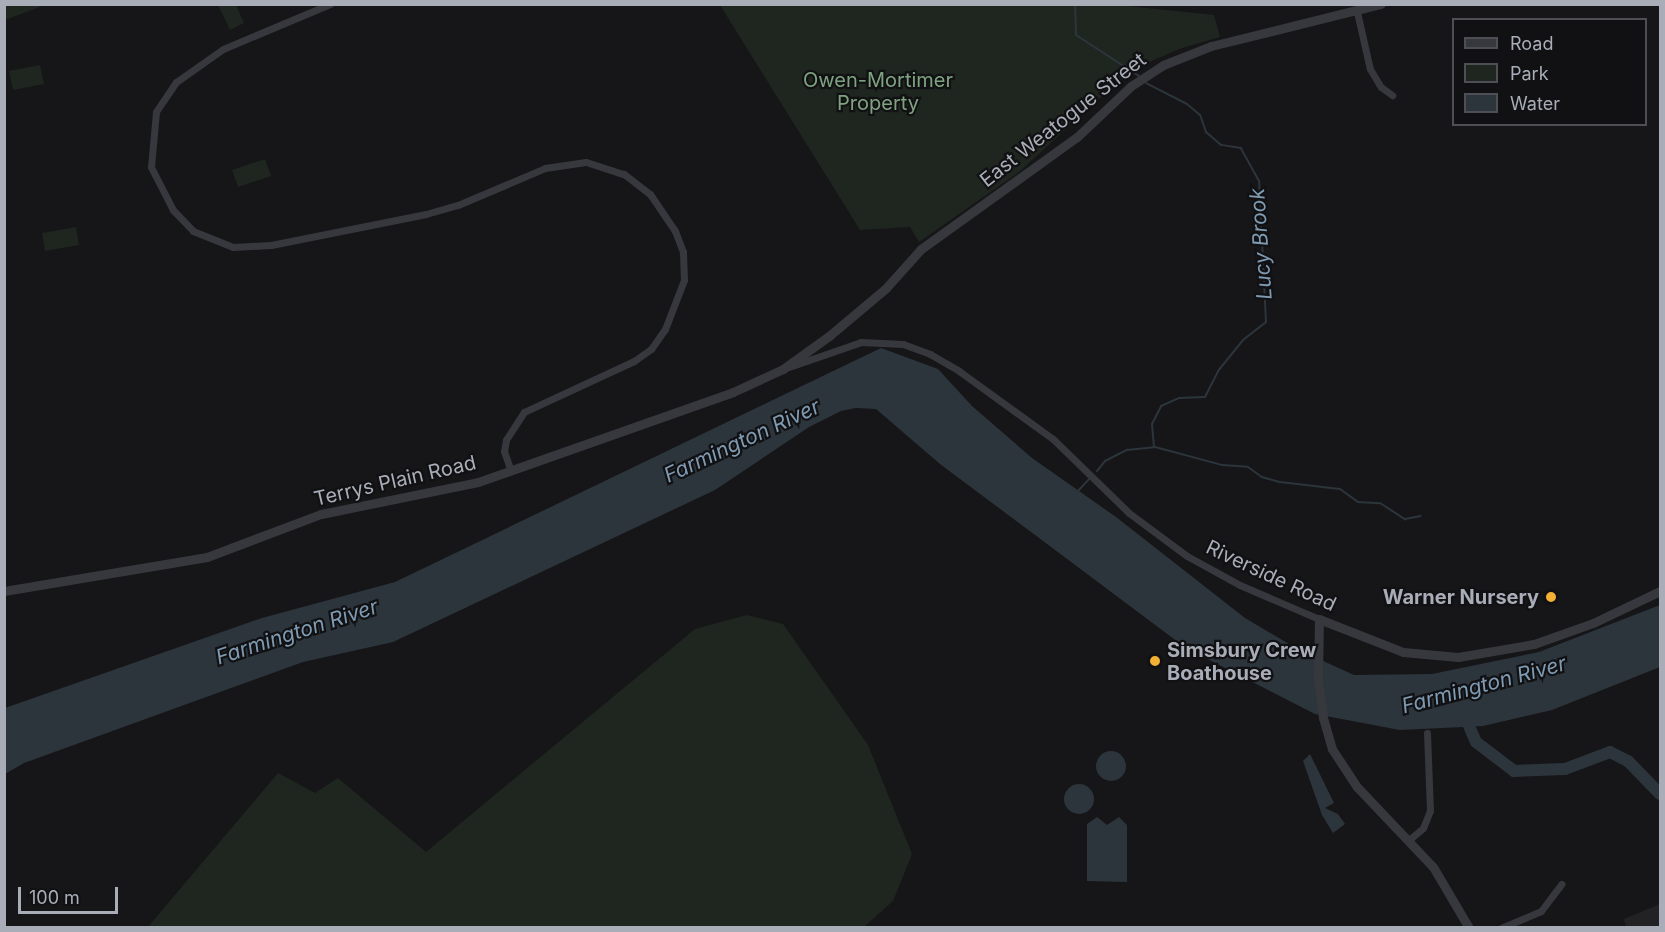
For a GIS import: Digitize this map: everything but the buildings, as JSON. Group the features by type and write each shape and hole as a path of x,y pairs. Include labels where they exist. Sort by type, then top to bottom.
{"street":[{"path":"330,4 223,49 176,82 156,112 151,167 172,210 193,231 233,247 271,245 426,214 458,205 544,168 586,162 624,174 650,194 675,231 683,252 684,280 666,329 651,349 634,362 524,412 506,440 504,451 510,468"},
{"name":"East Weatogue Street","path":"783,369 856,315 921,249 1077,137 1131,86 1163,65 1211,46 1357,12 1382,4"},
{"path":"1357,12 1370,69 1381,87 1392,95"},
{"name":"Riverside Road","path":"783,369 861,342 903,344 930,354 959,371 1053,439 1129,513 1187,556 1240,585 1403,652 1458,657 1542,641 1660,591"},
{"name":"Terrys Plain Road","path":"4,591 207,557 321,514 478,482 510,468 705,404 783,369"},
{"path":"1319,619 1318,654 1323,718 1332,749 1347,775 1410,839 1444,883 1469,927"},
{"path":"1410,839 1423,828 1430,811 1427,733"},
{"path":"1501,927 1541,911 1561,884"}],"shaded area":[{"path":"1660,904 1660,927 1626,927 1624,919"}],"green space":[{"path":"5,4 45,4 45,5 5,20"},
{"path":"218,5 236,5 244,23 230,30"},
{"name":"Owen-Mortimer Property","path":"720,5 1118,5 1214,15 1220,37 1179,49 1145,64 1114,85 1019,172 919,242 910,227 860,230"},
{"path":"40,65 44,84 13,90 9,71"},
{"path":"265,159 271,176 238,187 232,170"},
{"path":"76,227 79,245 45,251 42,233"},
{"path":"747,615 783,624 868,745 912,854 893,901 864,927 148,927 278,773 315,793 338,778 426,852 695,629"}],"water":[{"name":"Farmington River","path":"881,348 938,369 972,406 1032,458 1116,517 1245,618 1301,651 1354,675 1432,674 1539,652 1660,605 1660,667 1552,710 1483,726 1400,730 1315,714 1186,648 940,464 876,409 856,408 841,411 809,427 715,490 393,642 303,662 24,763 5,774 5,708 262,618 395,582"},
{"path":"1111,751 1122,755 1126,766 1122,777 1111,781 1100,777 1096,766 1100,755"},
{"path":"1310,754 1334,803 1325,808 1338,814 1345,824 1333,833 1322,815 1303,761"},
{"path":"1079,784 1090,788 1094,799 1090,810 1079,814 1068,810 1064,799 1068,788"},
{"path":"1097,817 1107,825 1119,817 1127,825 1127,882 1087,881 1087,824"}],"waterway":[{"name":"Lucy Brook","path":"1075,4 1076,35 1139,76"},
{"name":"Lucy Brook","path":"1097,471 1105,461 1127,450 1154,447 1152,424 1161,406 1179,398 1205,397 1218,371 1243,340 1266,322 1259,181 1241,148 1221,145 1206,132 1200,115 1187,104 1146,83"},
{"path":"1155,447 1222,465 1248,467 1262,477 1280,482 1340,489 1358,502 1380,503 1405,519 1421,516"},
{"name":"Lucy Brook","path":"1077,492 1089,479"},
{"name":"Farmington River","path":"1464,714 1476,742 1514,771 1565,769 1610,752 1628,761 1660,794"}],"place":[{"name":"Warner Nursery","path":"1551,597"},
{"name":"Simsbury Crew Boathouse","path":"1155,661"}]}
